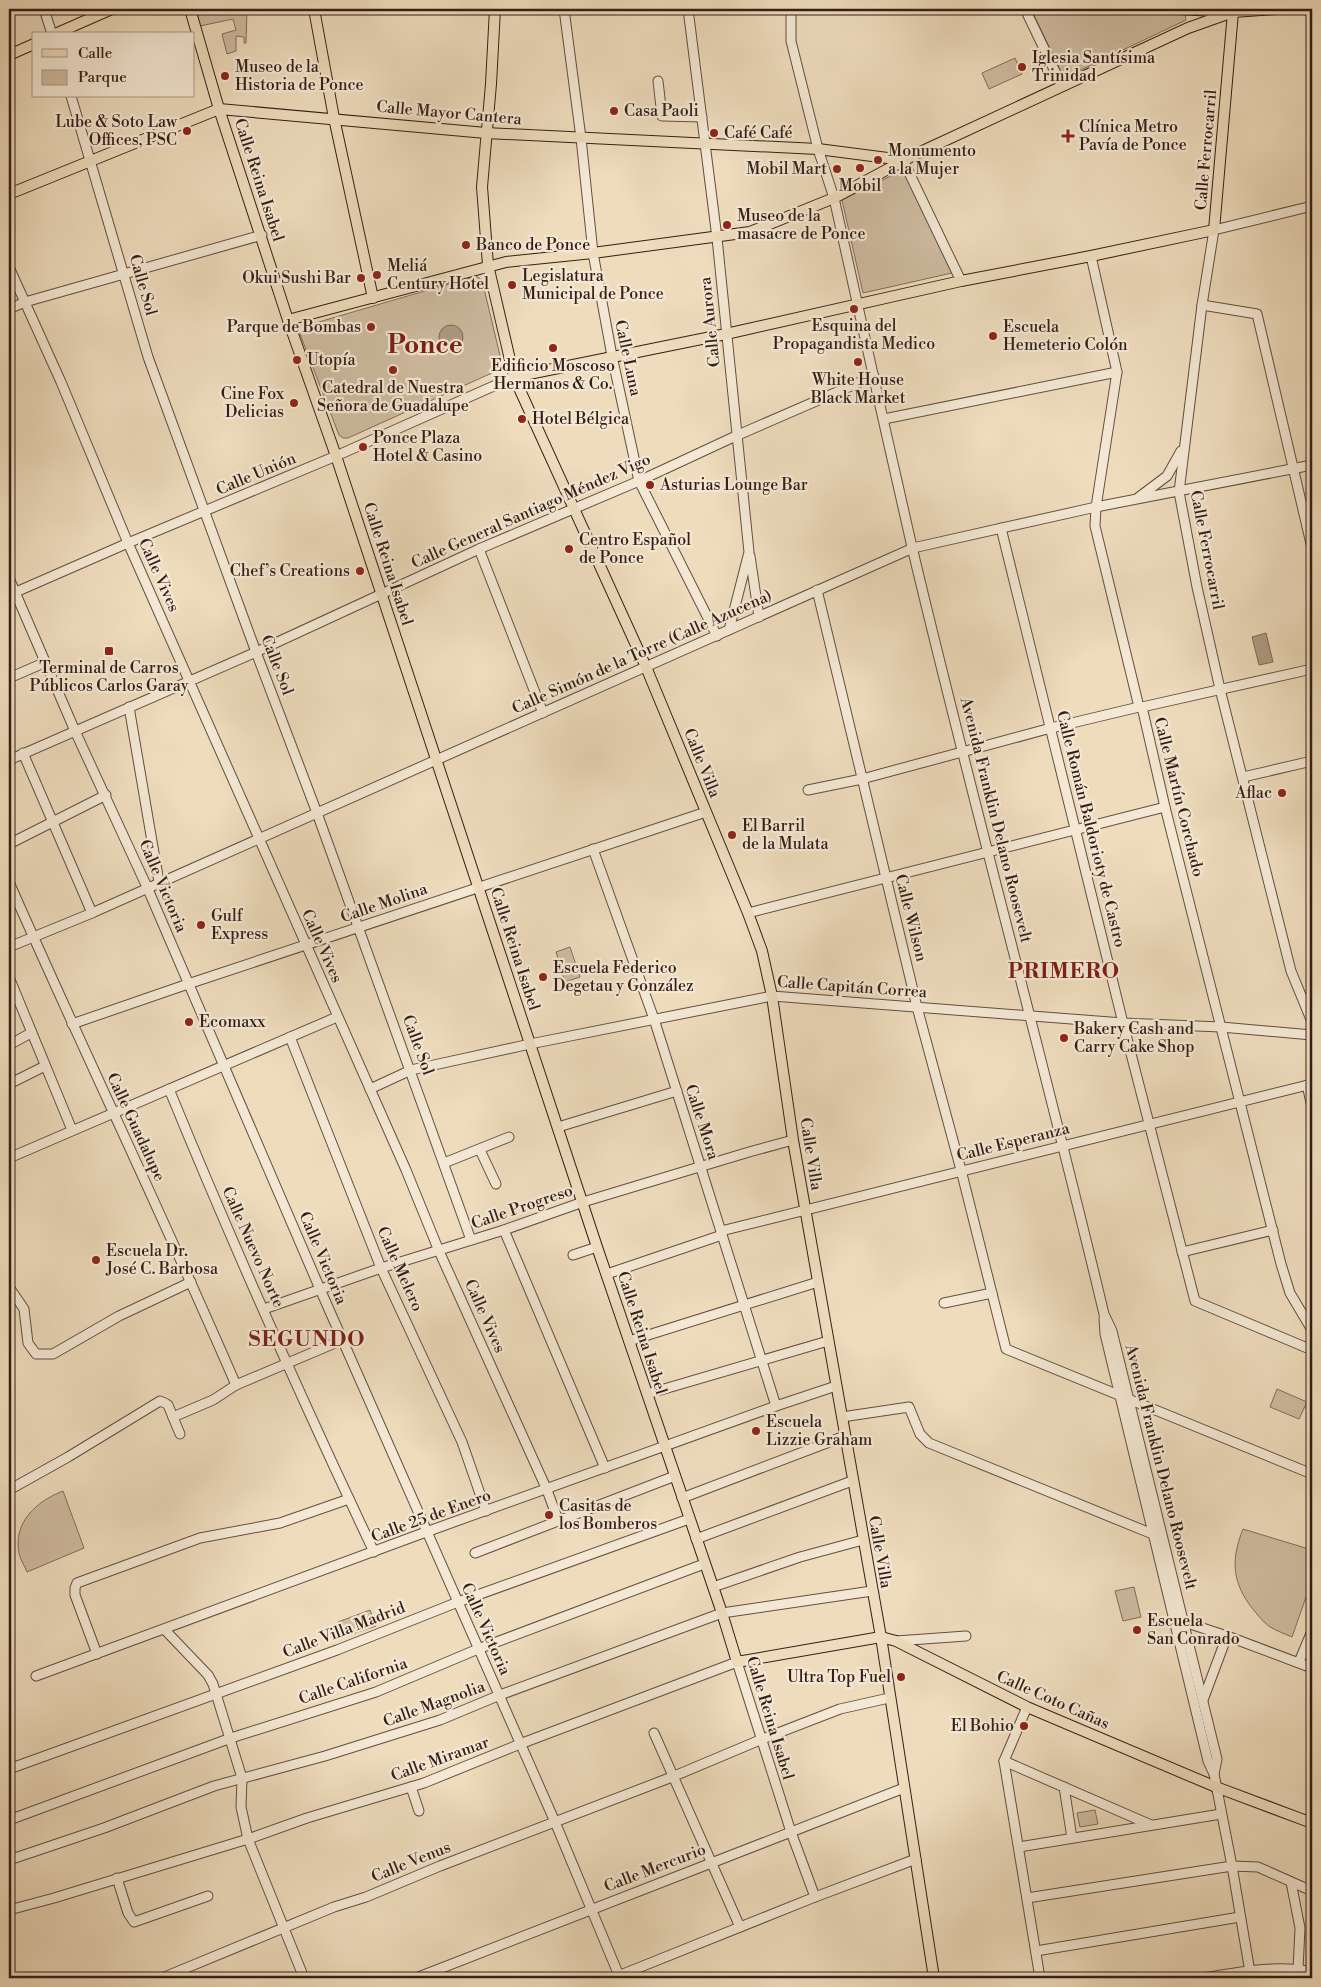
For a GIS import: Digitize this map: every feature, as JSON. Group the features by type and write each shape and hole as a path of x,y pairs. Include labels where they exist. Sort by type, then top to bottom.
{"main road":[{"path":"58,32 112,9"},
{"name":"Calle Reina Isabel","path":"190,9 219,108 262,235 288,320 336,456 597,1247 704,1564 714,1587 737,1662"},
{"path":"314,9 334,118 373,298"},
{"name":"Calle Villa","path":"495,9 482,187 488,265 514,377 646,667 762,951 772,996 793,1140 880,1637 934,1978"},
{"path":"1178,9 1276,9"},
{"path":"288,320 488,265 717,238 750,232 834,198 903,160 1188,28 1232,10"},
{"name":"Calle Ferrocarril","path":"1214,230 1232,10"},
{"path":"9,55 32,45"},
{"name":"Calle Mayor Cantera","path":"9,194 219,108 486,133 818,149 903,160"},
{"path":"514,377 726,334 960,281 1214,230"},
{"name":"Calle Coto Cañas","path":"880,1637 896,1641 1027,1707 1216,1787 1312,1824"},
{"name":"Calle Miramar","path":"737,1662 880,1637"}],"street":[{"path":"44,9 52,32"},
{"name":"Calle Luna","path":"564,9 581,138 593,253 612,356 639,481 717,636"},
{"name":"Calle Aurora","path":"688,9 717,238 749,552 729,630"},
{"name":"Avenida Franklin Delano Roosevelt","path":"791,9 791,41 818,149 834,198 913,548 1029,1015 1064,1145 1104,1314 1105,1334 1162,1537 1208,1760 1214,1774 1250,1974"},
{"path":"1026,9 1062,86"},
{"path":"658,81 662,116 702,117"},
{"name":"Calle Sol","path":"72,98 125,273 148,357 317,813 471,1240"},
{"path":"903,160 960,281"},
{"path":"1214,230 1312,206"},
{"name":"Calle Ferrocarril","path":"1214,230 1202,305 1179,492 1220,689 1291,971 1312,1022"},
{"path":"9,309 25,302 262,235"},
{"path":"884,419 1118,372 1092,256"},
{"name":"Calle Vives","path":"9,267 61,382 128,543 259,838 304,945 370,1089 439,1251 547,1490 558,1520"},
{"path":"1202,305 1257,314 1312,548"},
{"name":"Calle Martín Corchado","path":"1118,372 1096,507 1095,526 1273,1230 1290,1293 1311,1327"},
{"name":"Calle General Santiago Méndez Vigo","path":"9,760 130,708 188,680 256,652 480,549 639,481 738,435 874,376"},
{"name":"Calle Unión","path":"12,594 33,583 336,456 514,377"},
{"path":"1137,499 1166,476 1184,446"},
{"name":"Calle Simón de la Torre (Calle Azucena)","path":"9,947 92,913 913,548 1096,507 1312,465"},
{"name":"Calle Román Baldorioty de Castro","path":"1002,528 1124,1023 1195,1301 1312,1350"},
{"path":"480,549 543,713"},
{"path":"749,552 759,617"},
{"name":"Calle Victoria","path":"9,578 12,594 46,662 75,731 148,887 342,1340 500,1695 592,1909 617,1977"},
{"name":"Calle Wilson","path":"817,590 917,1007 961,1170 1006,1349 1124,1397"},
{"path":"9,678 46,662"},
{"path":"808,790 862,779 1051,728 1312,669"},
{"path":"130,708 159,882"},
{"path":"23,753 92,913"},
{"path":"1243,777 1312,761"},
{"path":"9,844 54,823 106,795"},
{"path":"748,913 988,851 1165,808"},
{"name":"Calle Molina","path":"72,1024 706,812"},
{"name":"Calle Mora","path":"593,849 654,1019 776,1406"},
{"name":"Calle Guadalupe","path":"9,882 236,1385"},
{"path":"9,977 72,1130"},
{"name":"Calle Capitán Correa","path":"370,1089 411,1070 530,1044 772,996 1124,1023 1221,1027 1312,1035"},
{"path":"9,1158 337,1017"},
{"path":"9,1045 31,1033"},
{"name":"Calle Melero","path":"290,1037 381,1268 462,1442 486,1511"},
{"path":"9,1084 45,1066"},
{"path":"1310,1085 1312,1107"},
{"name":"Calle Esperanza","path":"607,1274 721,1233 961,1170 1310,1085"},
{"name":"Calle Nuevo Norte","path":"169,1089 203,1172 287,1363 374,1552"},
{"path":"558,1127 677,1092"},
{"path":"444,1164 509,1137"},
{"name":"Calle Progreso","path":"264,1309 381,1268 504,1230 583,1202 793,1140"},
{"path":"480,1150 496,1184"},
{"path":"504,1230 605,1468"},
{"path":"1182,1252 1273,1230"},
{"path":"573,1255 597,1247"},
{"path":"9,1286 24,1309 28,1343 36,1354 53,1354 119,1316 191,1282"},
{"path":"629,1341 818,1282"},
{"path":"944,1303 992,1293"},
{"path":"173,1418 213,1400 236,1385 342,1340"},
{"path":"647,1394 828,1340"},
{"name":"Calle 25 de Enero","path":"36,1676 165,1630 426,1532 836,1386"},
{"path":"1124,1397 1312,1474"},
{"name":"Avenida Franklin Delano Roosevelt","path":"1124,1397 1153,1534 1202,1700 1217,1759 1214,1774"},
{"path":"9,1490 68,1457 157,1402 165,1402 180,1434"},
{"path":"842,1417 909,1407 920,1434 929,1443 1162,1537"},
{"path":"682,1498 845,1436"},
{"path":"475,1553 674,1476"},
{"path":"696,1539 852,1481"},
{"path":"97,1654 74,1588 77,1583 178,1545 213,1535 280,1523 349,1499"},
{"name":"Calle Villa Madrid","path":"9,1769 337,1650 458,1602 689,1519"},
{"path":"714,1587 800,1557 862,1540"},
{"name":"Calle California","path":"9,1820 230,1738 376,1692 478,1649 704,1564"},
{"name":"Calle Magnolia","path":"9,1860 104,1828 214,1786 388,1737 440,1720 500,1695 722,1613 872,1591"},
{"path":"1179,1623 1227,1636 1312,1668"},
{"path":"165,1630 208,1675 216,1694 242,1778 241,1807 248,1839 286,1928 304,1978"},
{"path":"1299,1662 1312,1631"},
{"path":"896,1641 966,1636"},
{"path":"1202,1700 1227,1636"},
{"name":"Calle Reina Isabel","path":"737,1662 760,1740 814,1898"},
{"name":"Calle Miramar","path":"9,1910 248,1839 307,1818 411,1787 737,1662"},
{"path":"760,1740 840,1709 889,1698"},
{"path":"1027,1707 1004,1761 1040,1978"},
{"path":"654,1733 740,1927"},
{"name":"Calle Venus","path":"162,1978 672,1777 760,1740"},
{"path":"1004,1761 1151,1825"},
{"path":"411,1787 419,1811"},
{"path":"1064,1787 1072,1838"},
{"name":"Calle Mercurio","path":"416,1978 904,1788"},
{"path":"1018,1847 1221,1814"},
{"path":"617,1977 916,1859"},
{"path":"1027,1898 1232,1866 1258,1867 1312,1891"},
{"path":"117,1878 128,1913 134,1922 208,1896"},
{"path":"1291,1882 1300,1928 1298,1969"},
{"path":"1036,1951 1240,1917"},
{"path":"1201,1978 1298,1969 1312,1972"}],"green space":[{"path":"225,9 247,9 246,43 244,43 244,37 236,36 236,51 227,54 222,34 236,30 233,19 200,26 197,13 225,11"},
{"path":"1031,9 1185,13 1186,20 1064,78"},
{"path":"1015,58 1022,74 989,89 982,73"},
{"path":"903,170 952,273 863,293 842,200"},
{"path":"476,276 482,280 503,368 348,438 343,438 339,435 300,334 305,326"},
{"path":"570,947 580,977 565,982 556,952"},
{"path":"1277,1389 1307,1402 1299,1419 1270,1407"},
{"path":"63,1491 84,1548 27,1572 20,1556 18,1542 23,1522 36,1507 53,1495"},
{"path":"1243,1529 1312,1550 1312,1580 1292,1637 1270,1627 1264,1622 1243,1594 1236,1576 1235,1558"},
{"path":"1134,1587 1141,1617 1123,1621 1115,1591"},
{"path":"370,1610 376,1626 343,1637 338,1622"},
{"path":"1095,1810 1098,1824 1080,1827 1077,1813"}],"shaded area":[{"path":"451,325 456,326 462,332 462,342 456,348 451,349 446,348 440,342 439,337 440,332 446,326"},
{"path":"1266,633 1273,662 1259,665 1252,637"}],"place":[{"name":"Iglesia Santísima Trinidad","path":"1022,67"},
{"name":"Museo de la Historia de Ponce","path":"225,76"},
{"name":"Casa Paoli","path":"614,111"},
{"name":"Lube & Soto Law Offices, PSC","path":"187,131"},
{"name":"Café Café","path":"714,133"},
{"name":"Clínica Metro Pavía de Ponce","path":"1068,136"},
{"name":"Monumento a la Mujer","path":"878,160"},
{"name":"Mobil","path":"860,168"},
{"name":"Mobil Mart","path":"837,169"},
{"name":"Museo de la masacre de Ponce","path":"727,225"},
{"name":"Banco de Ponce","path":"466,245"},
{"name":"Meliá Century Hotel","path":"377,275"},
{"name":"Okui Sushi Bar","path":"361,278"},
{"name":"Legislatura Municipal de Ponce","path":"512,285"},
{"name":"Esquina del Propagandista Medico","path":"854,309"},
{"name":"Parque de Bombas","path":"371,327"},
{"name":"Escuela Hemeterio Colón","path":"993,336"},
{"name":"Edificio Moscoso Hermanos & Co.","path":"553,348"},
{"name":"Utopía","path":"297,360"},
{"name":"White House Black Market","path":"858,362"},
{"name":"Catedral de Nuestra Señora de Guadalupe","path":"393,370"},
{"name":"Cine Fox Delicias","path":"294,403"},
{"name":"Hotel Bélgica","path":"522,419"},
{"name":"Ponce Plaza Hotel & Casino","path":"363,447"},
{"name":"Asturias Lounge Bar","path":"650,485"},
{"name":"Centro Español de Ponce","path":"569,549"},
{"name":"Chef’s Creations","path":"360,571"},
{"name":"Terminal de Carros Públicos Carlos Garay","path":"109,651"},
{"name":"Aflac","path":"1282,793"},
{"name":"El Barril de la Mulata","path":"732,835"},
{"name":"Gulf Express","path":"201,925"},
{"name":"Escuela Federico Degetau y González","path":"543,977"},
{"name":"Ecomaxx","path":"189,1022"},
{"name":"Bakery Cash and Carry Cake Shop","path":"1064,1038"},
{"name":"Escuela Dr. José C. Barbosa","path":"96,1260"},
{"name":"Escuela Lizzie Graham","path":"756,1431"},
{"name":"Casitas de los Bomberos","path":"549,1515"},
{"name":"Escuela San Conrado","path":"1137,1630"},
{"name":"Ultra Top Fuel","path":"901,1677"},
{"name":"El Bohio","path":"1024,1726"}],"district":[{"name":"Ponce","path":"425,345"},
{"name":"PRIMERO","path":"1064,972"},
{"name":"SEGUNDO","path":"307,1340"}]}
